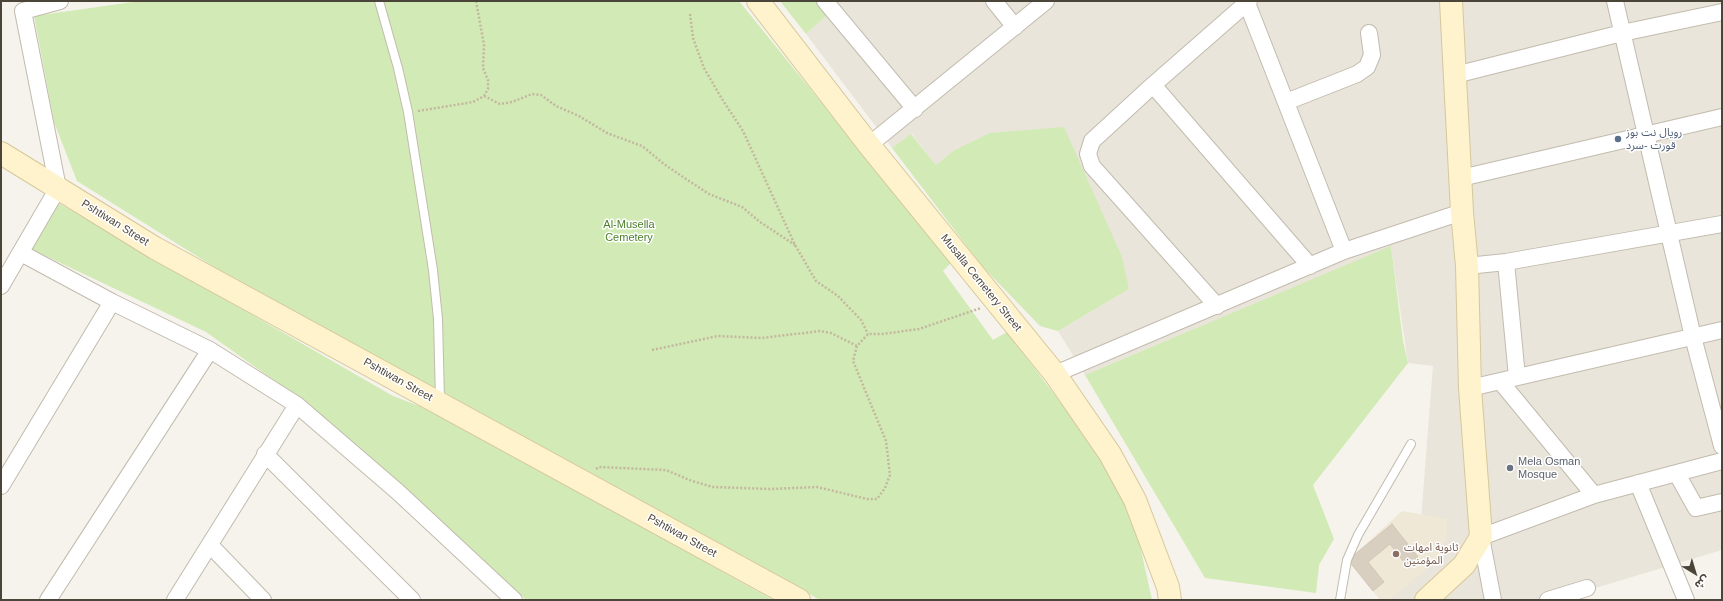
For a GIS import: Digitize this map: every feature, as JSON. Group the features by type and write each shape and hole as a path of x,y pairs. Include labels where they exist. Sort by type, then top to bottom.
{"street":[{"path":"1,286 58,188 22,6 60,1"},
{"name":"Musalla Cemetery Street","path":"758,1 869,145 1056,374 1110,454 1135,500 1173,596"},
{"path":"825,1 915,109"},
{"path":"994,1 1015,27"},
{"path":"869,145 1046,1"},
{"path":"1451,1 1462,212 1467,266 1470,388 1481,538 1493,600"},
{"path":"1615,1 1693,337 1722,446"},
{"path":"1217,306 1092,166 1088,154 1092,141 1153,85 1248,2 1344,252"},
{"path":"1455,75 1622,34 1722,12"},
{"path":"1286,102 1357,74 1368,66 1372,55 1369,32"},
{"path":"1153,85 1310,266"},
{"path":"1461,178 1722,117"},
{"name":"Pshtiwan Street","path":"1,153 155,248 799,600"},
{"path":"1056,374 1344,252 1462,212"},
{"path":"1467,266 1506,262 1722,224"},
{"path":"21,253 112,302 210,350 297,405 398,492 514,600"},
{"path":"1506,262 1517,377"},
{"path":"1,486 112,302"},
{"path":"1470,388 1722,330"},
{"path":"48,600 210,350"},
{"path":"1500,381 1594,495"},
{"path":"175,600 297,405"},
{"path":"265,454 412,600"},
{"path":"1426,600 1464,565 1481,538 1594,495 1678,474 1722,461"},
{"path":"1678,474 1696,508 1722,502"},
{"path":"1638,483 1686,600"},
{"path":"210,545 263,600"},
{"path":"1548,600 1587,588"}],"lane":[{"path":"379,1 398,68 408,112 436,293 440,403"},
{"path":"1340,600 1347,560 1358,535 1411,444"}],"path":[{"path":"408,112 473,102 484,96 488,90 483,68 484,45 476,1"},
{"path":"690,14 693,38 704,68 743,131 795,245 816,281 838,296 861,320 868,334"},
{"path":"484,96 491,101 500,104 512,102 532,94 541,95 556,106 579,116 607,133 642,146 664,164 709,194 742,207 760,222 795,245"},
{"path":"868,334 882,334 918,329 973,312 996,301"},
{"path":"652,350 718,336 762,338 820,331 831,333 858,346"},
{"path":"581,480 599,467 666,470 692,481 713,487 771,489 817,487 867,499 877,499 885,488 890,475 886,441 853,361 858,346 868,334"}],"shaded area":[{"path":"816,1 1722,1 1722,550 1555,600 1387,600 1421,519 1433,366 1408,363 1391,247 1085,375 1058,331 1129,289 953,151 936,165 912,134 892,148 806,34 827,15"},
{"name":"ثانوية امهات المؤمنين","path":"1402,511 1447,519 1447,533 1445,542 1437,558 1432,564 1390,600 1380,600 1348,560"}],"green space":[{"name":"Al-Musella Cemetery","path":"140,1 739,1 951,263 943,271 993,340 1007,332 1082,431 1111,476 1135,523 1152,600 820,600 235,280 77,181 54,122 34,16"},
{"path":"780,1 816,1 827,15 806,34"},
{"path":"1064,127 1122,257 1129,289 1058,331 1040,326 982,266 892,148 911,134 936,165 953,151 990,133"},
{"path":"58,203 393,396 440,414 773,600 526,600 296,396 206,332 31,249"},
{"path":"1391,246 1403,341 1408,363 1313,485 1334,539 1319,565 1316,593 1205,578 1085,375"}],"building":[{"path":"1392,524 1418,557 1407,566 1390,544 1368,562 1384,582 1373,591 1348,560"}],"place":[{"name":"رويال نت بوز قورت -سرد","path":"1618,139"},
{"name":"Mela Osman Mosque","path":"1510,468"},
{"name":"ثانوية امهات المؤمنين","path":"1396,554"}]}
